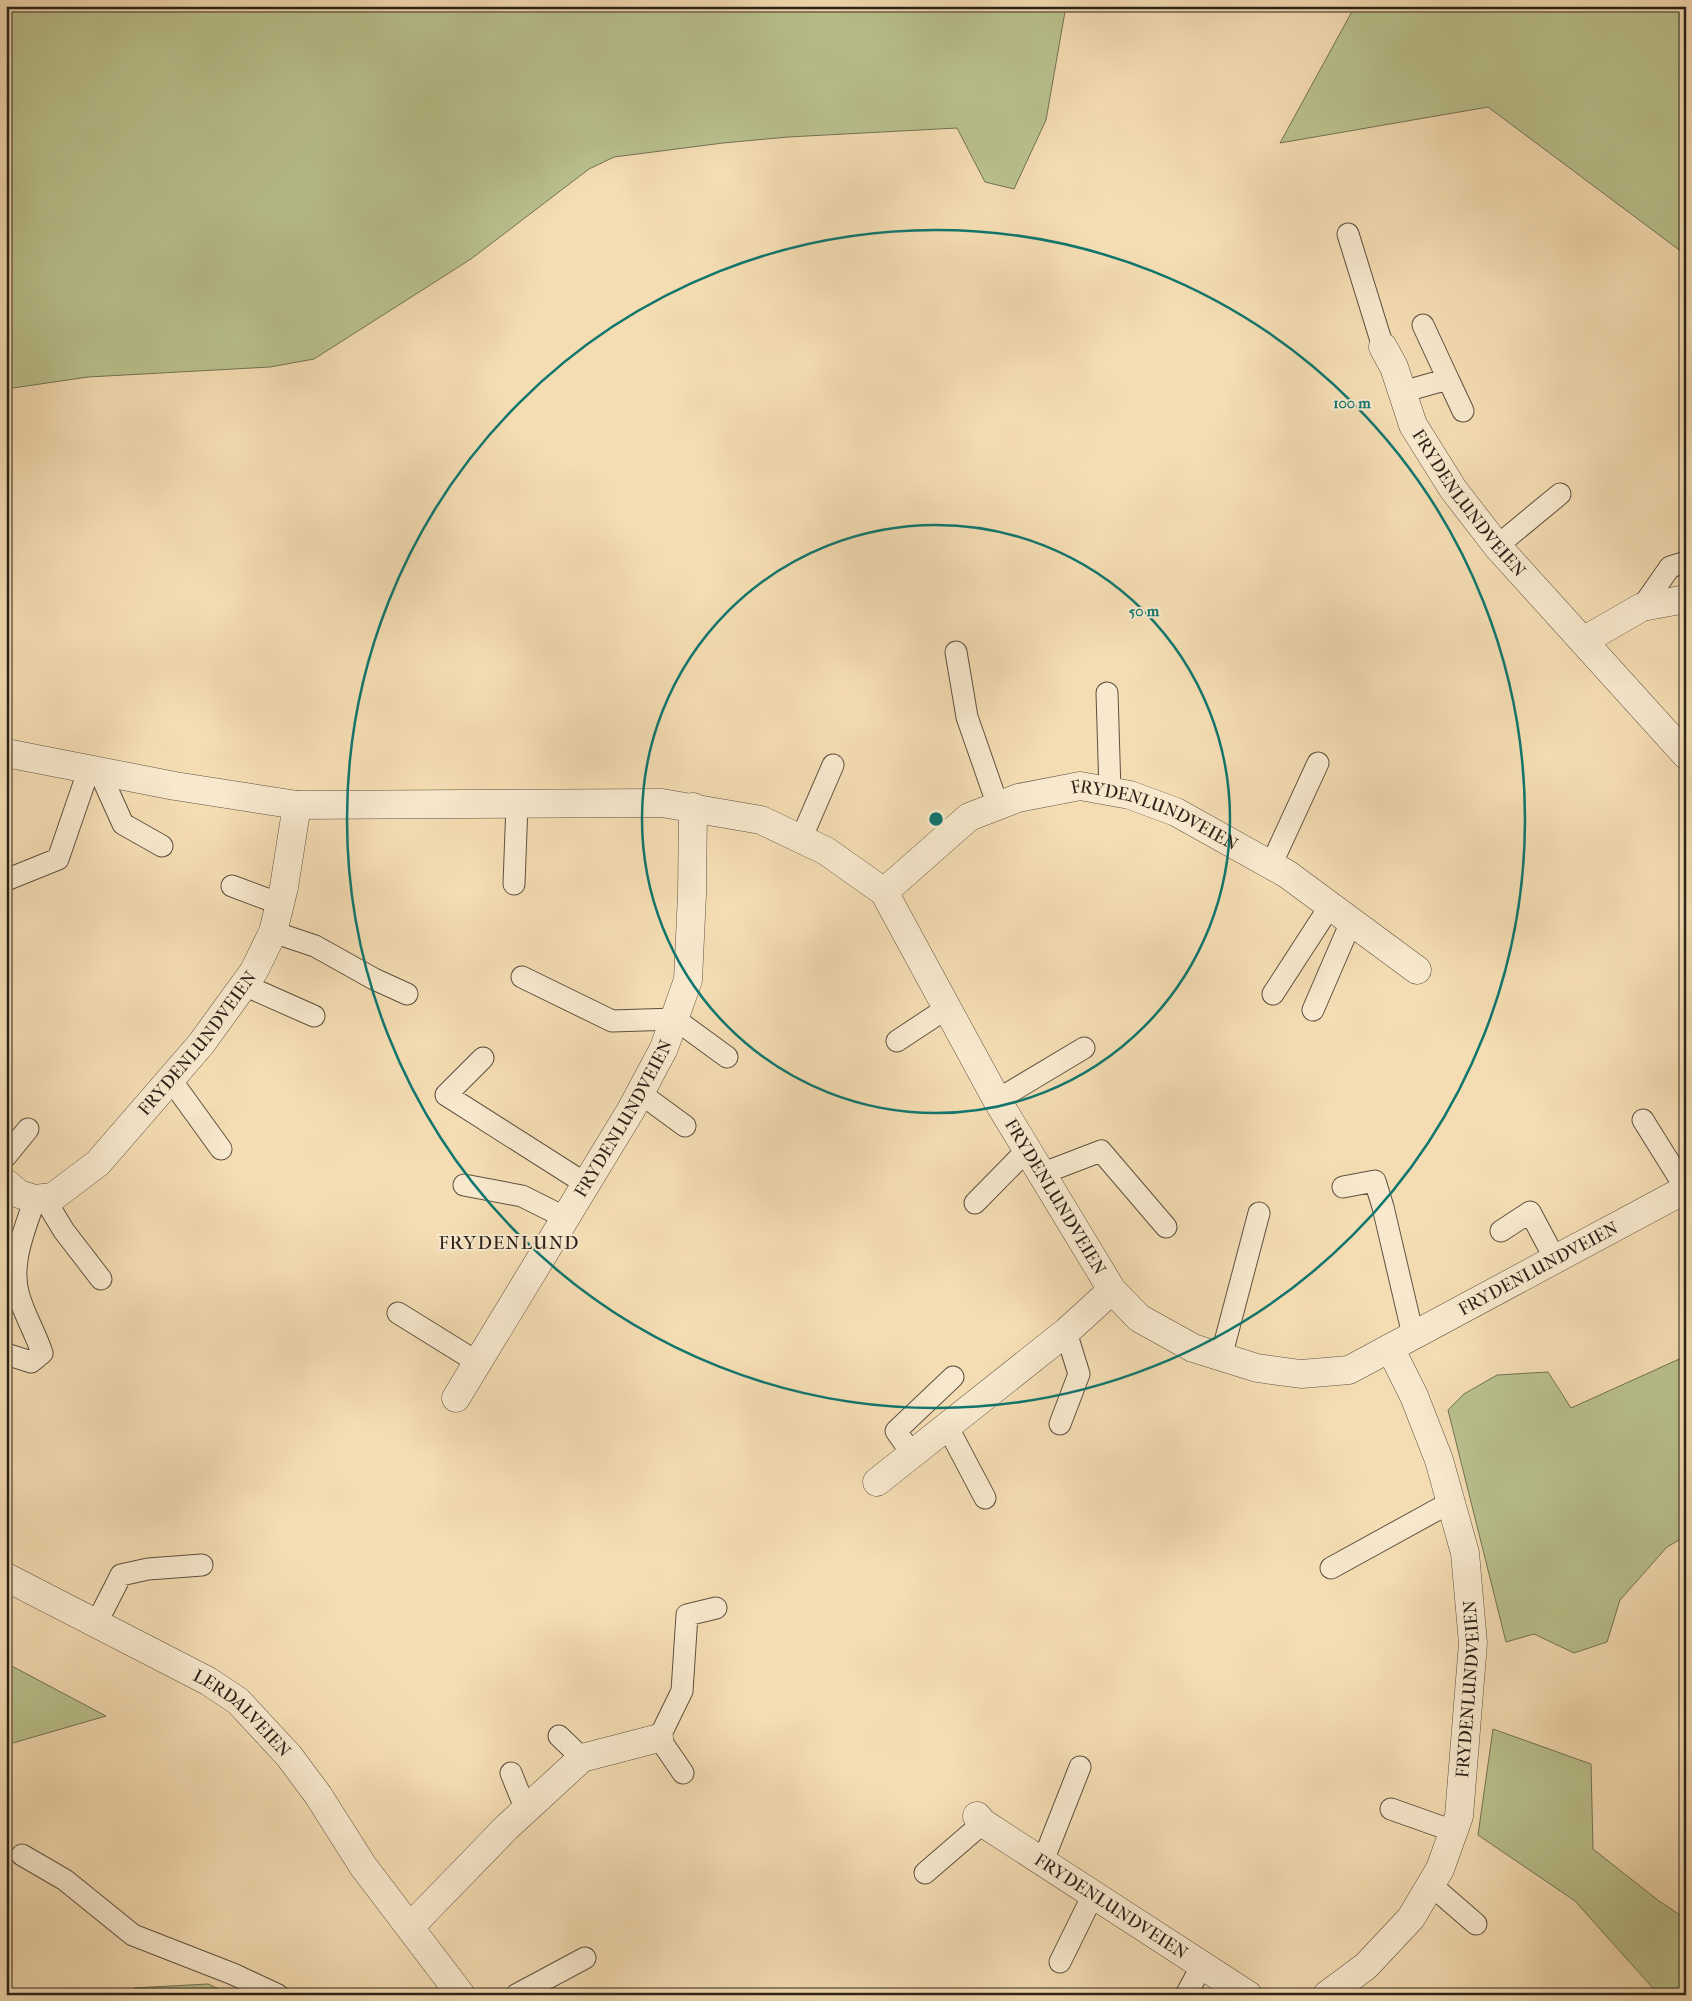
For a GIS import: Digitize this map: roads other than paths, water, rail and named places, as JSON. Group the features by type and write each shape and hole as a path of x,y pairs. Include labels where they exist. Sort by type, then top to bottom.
{"street":[{"name":"FRYDENLUNDVEIEN","path":"1383,347 1394,367 1414,425 1448,481 1497,546 1686,755"},
{"path":"1583,641 1642,607 1686,599"},
{"name":"FRYDENLUNDVEIEN","path":"6,753 175,786 297,806 662,803 761,820 826,851 884,892 997,1100 1112,1290 1138,1318 1193,1348 1257,1368 1301,1374 1349,1370 1686,1189"},
{"name":"FRYDENLUNDVEIEN","path":"884,892 969,817 1018,798 1080,786 1130,795 1176,812 1287,874 1417,970"},
{"name":"FRYDENLUNDVEIEN","path":"22,1196 53,1197 98,1163 201,1044 254,971 272,932 280,904 297,806"},
{"name":"FRYDENLUNDVEIEN","path":"456,1398 566,1218 640,1093 664,1048 688,980 692,894 693,807"},
{"name":"FRYDENLUNDVEIEN","path":"877,1482 1066,1332 1112,1290"},
{"name":"FRYDENLUNDVEIEN","path":"1327,1995 1366,1966 1411,1918 1440,1868 1459,1816 1472,1643 1465,1553 1439,1460 1414,1396 1390,1348"},
{"name":"LERDALVEIEN","path":"6,1577 208,1682 238,1701 289,1756 318,1795 363,1866 461,1995"},
{"path":"410,1927 507,1827 582,1758 659,1738"},
{"name":"FRYDENLUNDVEIEN","path":"980,1819 1093,1896 1248,1995"}],"lane":[{"path":"1348,234 1383,347"},
{"path":"1423,325 1463,411"},
{"path":"1402,392 1448,379"},
{"path":"1497,546 1560,494"},
{"path":"1642,607 1670,568 1686,562"},
{"path":"956,652 967,717 998,806"},
{"path":"1107,693 1110,791"},
{"path":"1271,866 1318,763"},
{"path":"801,839 834,765"},
{"path":"94,770 123,824 162,846"},
{"path":"6,880 58,859 94,770"},
{"path":"514,884 517,804"},
{"path":"232,886 280,904"},
{"path":"1273,994 1341,914"},
{"path":"1313,1010 1341,914"},
{"path":"272,932 315,946 374,979 407,994"},
{"path":"522,977 612,1021 675,1019 727,1056"},
{"path":"244,985 314,1016"},
{"path":"897,1041 947,1008"},
{"path":"997,1100 1084,1048"},
{"path":"483,1058 446,1095 586,1184"},
{"path":"171,1080 221,1149"},
{"path":"640,1093 685,1126"},
{"path":"1643,1120 1686,1189"},
{"path":"6,1156 28,1129"},
{"path":"975,1203 1027,1150"},
{"path":"1041,1174 1100,1151 1166,1228"},
{"path":"1343,1187 1375,1181 1383,1206 1414,1335"},
{"path":"464,1185 522,1196 566,1218"},
{"path":"22,1196 64,1232 101,1279"},
{"path":"6,1354 31,1362 42,1353 19,1296 15,1272 24,1233 22,1196"},
{"path":"1501,1231 1530,1212 1554,1259"},
{"path":"1221,1357 1259,1213"},
{"path":"398,1313 477,1362"},
{"path":"1060,1424 1079,1374 1066,1332"},
{"path":"912,1454 896,1431 953,1377"},
{"path":"947,1426 985,1498"},
{"path":"1332,1568 1451,1502"},
{"path":"96,1624 121,1575 148,1569 202,1565"},
{"path":"683,1774 659,1738 682,1691 687,1615 716,1608"},
{"path":"559,1736 582,1758"},
{"path":"1043,1861 1080,1767"},
{"path":"511,1773 526,1810"},
{"path":"1390,1809 1454,1832"},
{"path":"925,1873 980,1819"},
{"path":"22,1855 65,1880 133,1935 233,1974 278,1995"},
{"path":"1430,1885 1476,1924"},
{"path":"1060,1962 1093,1896"},
{"path":"516,1995 586,1958"},
{"path":"1186,1995 1202,1965"}],"district":[{"name":"FRYDENLUND","path":"509,1242"}]}
